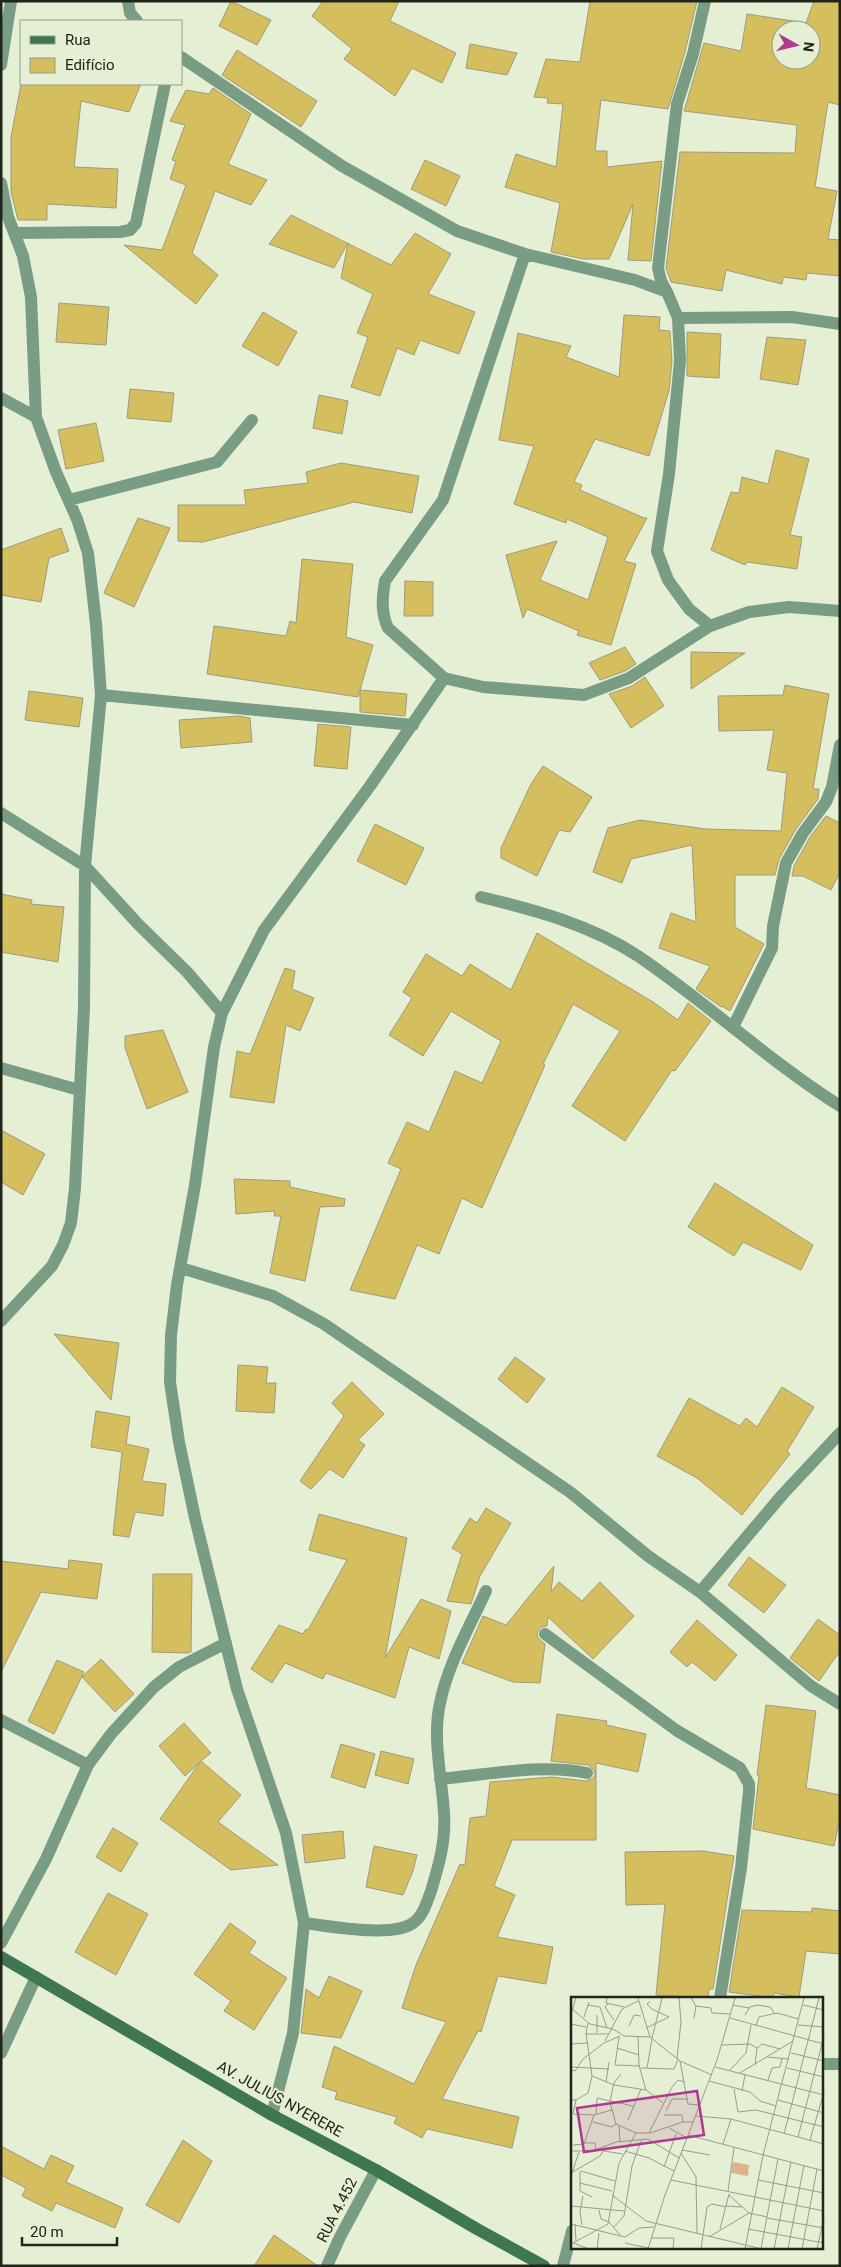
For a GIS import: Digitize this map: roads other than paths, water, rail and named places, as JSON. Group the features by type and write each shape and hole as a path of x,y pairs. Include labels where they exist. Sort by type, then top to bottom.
{"main road":[{"name":"AV. JULIUS NYERERE","path":"1,1957 272,2115 376,2170 544,2266"}],"street":[{"path":"1,65 10,1"},
{"path":"128,1 130,13 136,20"},
{"path":"705,1 693,54 677,104 658,268 661,281 678,318 680,361 677,407 657,551 668,580 689,608 710,626"},
{"path":"182,58 342,166 457,231 525,254 635,280 667,292"},
{"path":"14,233 120,232 130,230 136,223 165,85"},
{"path":"1,183 4,217 14,233 23,256 31,297 36,417 88,553 101,695 85,866 84,1008 75,1188 71,1223 63,1245 52,1266 1,1321"},
{"path":"525,254 443,500 385,581 382,595 383,618 388,628 444,678 483,687 584,695 629,678 710,626 749,612 789,607 840,611"},
{"path":"678,318 792,317 840,324"},
{"path":"1,398 36,417"},
{"path":"69,500 217,462 252,420"},
{"path":"272,2115 293,2033 304,1923 286,1833 237,1689 181,1452 170,1382 171,1335 214,1047 222,1013 264,930 413,725 444,678"},
{"path":"101,695 413,725"},
{"path":"733,1027 772,948 773,926 786,863 803,833 826,802 832,787 840,745"},
{"path":"1,813 85,866 138,924 188,973 222,1013"},
{"path":"481,898 543,912 597,934 636,955 840,1106"},
{"path":"1,1068 79,1090"},
{"path":"181,1268 273,1296 324,1324 570,1492 648,1556 700,1592 811,1686 840,1704"},
{"path":"700,1592 783,1494 840,1433"},
{"path":"304,1923 378,1931 405,1928 414,1922 426,1907 442,1858 444,1815 437,1733 439,1705 446,1677 486,1591"},
{"path":"545,1634 676,1730 740,1768 746,1776 749,1792 743,1849 720,1997"},
{"path":"1,1943 46,1859 88,1765 111,1734 154,1687 179,1667 226,1643"},
{"path":"1,1720 88,1765"},
{"path":"440,1779 532,1770 587,1773"},
{"path":"1,2053 36,1977"},
{"path":"824,2064 840,2064"},
{"name":"RUA 4.452","path":"327,2266 340,2237 376,2170"},
{"path":"563,2266 571,2235"}]}
